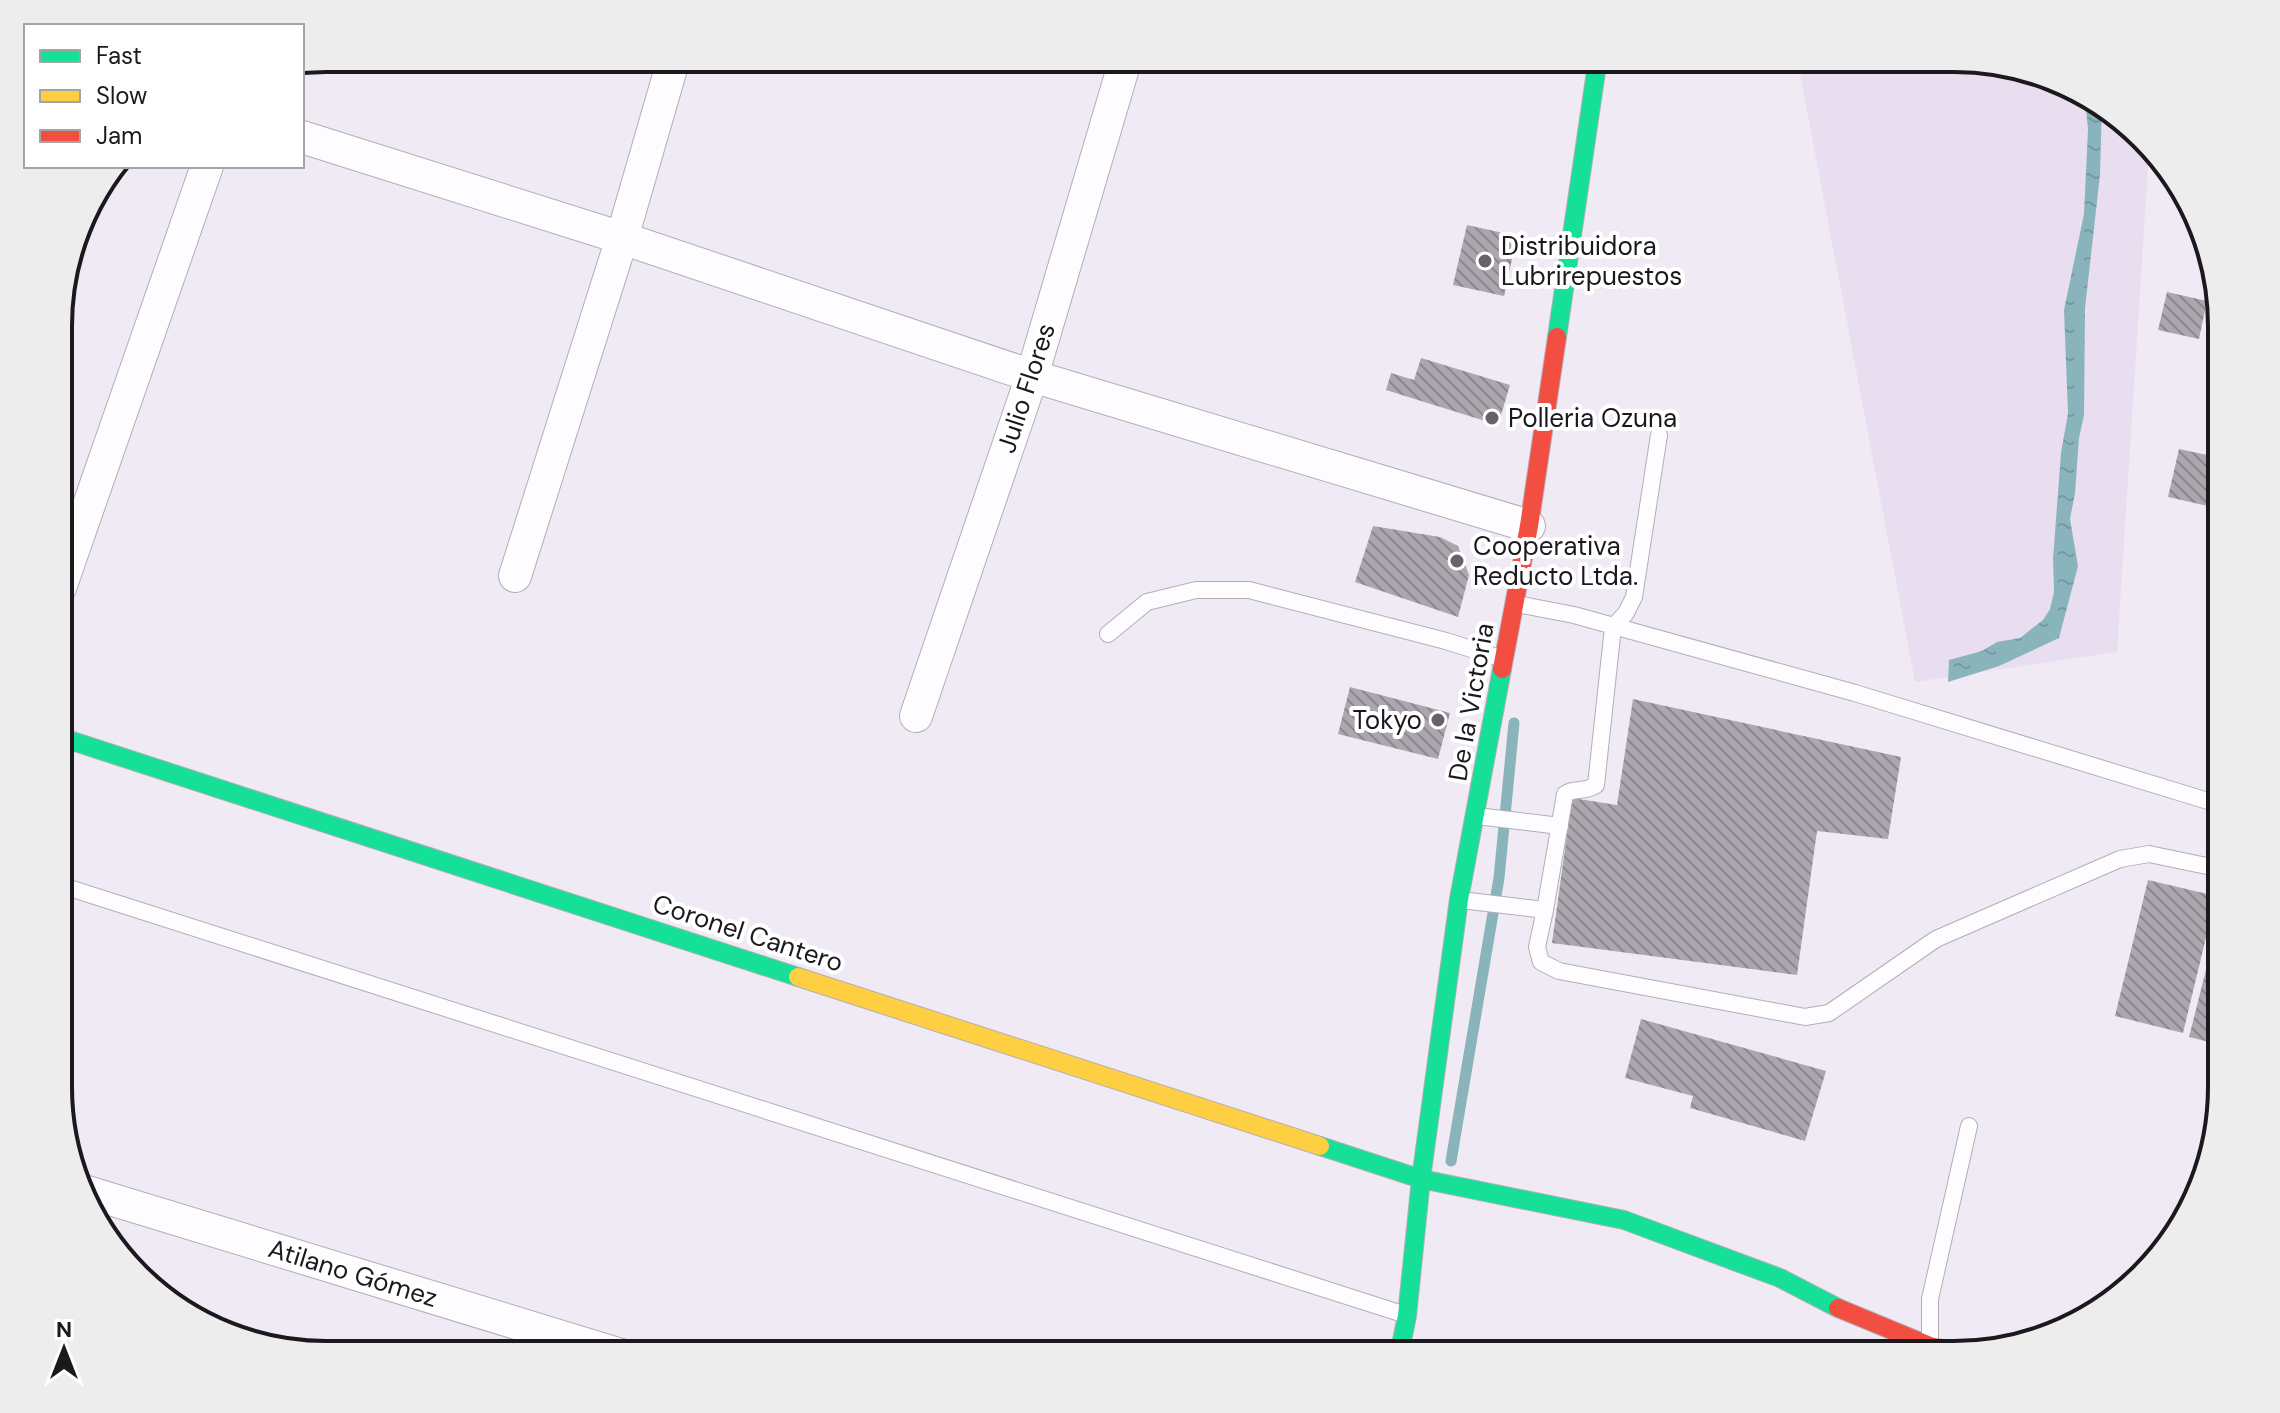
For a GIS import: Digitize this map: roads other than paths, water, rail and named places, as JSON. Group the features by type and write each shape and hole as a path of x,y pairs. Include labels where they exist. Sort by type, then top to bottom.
{"street":[{"path":"515,576 622,238 670,72"},
{"name":"Julio Flores","path":"916,716 1032,376 1122,72"},
{"name":"De la Victoria","path":"1402,1340 1459,899 1529,526 1596,72"},
{"path":"304,138 622,238 1032,376 1529,526"},
{"path":"72,554 206,168"},
{"name":"Coronel Cantero","path":"72,741 1421,1179 1624,1220 1780,1278 1907,1340"},
{"name":"Atilano Gómez","path":"96,1195 575,1341"}],"lane":[{"path":"1659,435 1634,597 1626,613 1613,627 1596,785 1588,790 1570,790 1565,794 1537,947 1541,962 1559,971 1805,1017 1829,1013 1936,939 2120,859 2149,854 2207,866"},
{"path":"1108,634 1147,602 1196,590 1249,590 1446,641 1505,660"},
{"path":"1516,604 1574,615 1855,693 2207,801"},
{"path":"1477,816 1560,826"},
{"path":"72,889 1407,1316"},
{"path":"1459,899 1545,910"},
{"path":"1929,1340 1930,1299 1969,1126"}],"water":[{"path":"2086,110 2102,120 2100,175 2085,308 2084,415 2070,519 2078,566 2059,638 1999,666 1948,682 1949,660 1982,651 1997,642 2020,638 2043,620 2050,609 2054,592 2053,559 2061,453 2068,413 2064,310 2084,214"}],"waterway":[{"path":"1451,1161 1499,878 1514,723"}],"place":[{"name":"Distribuidora Lubrirepuestos","path":"1485,261"},
{"name":"Polleria Ozuna","path":"1492,418"},
{"name":"Cooperativa Reducto Ltda.","path":"1457,561"},
{"name":"Tokyo","path":"1438,720"}]}
